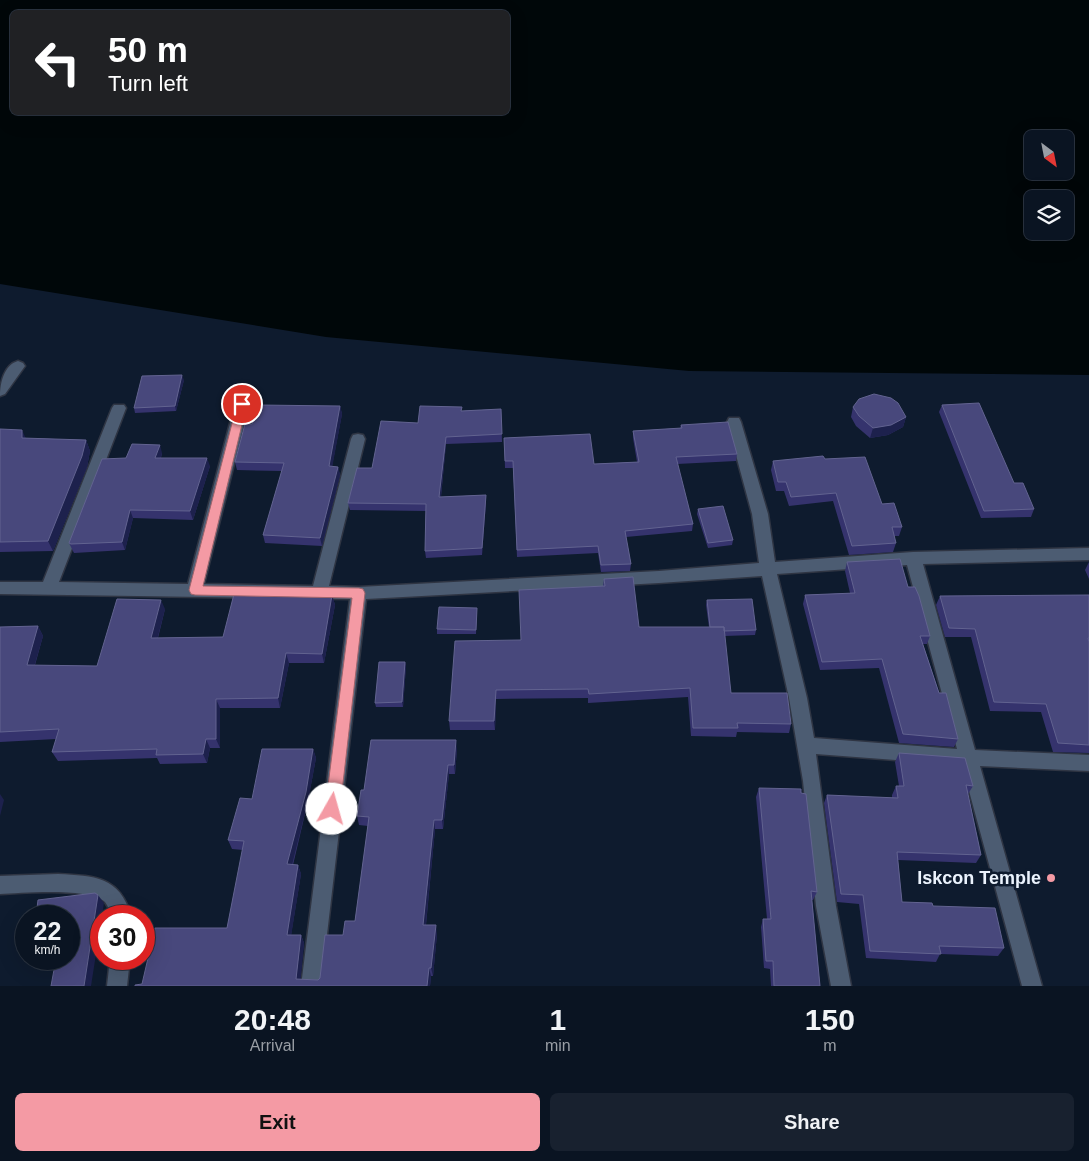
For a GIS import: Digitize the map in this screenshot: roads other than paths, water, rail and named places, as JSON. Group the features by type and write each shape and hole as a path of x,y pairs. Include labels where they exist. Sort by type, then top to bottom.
{"street":[{"path":"0,391 18,366"},
{"path":"195,590 242,404"},
{"path":"48,589 119,408"},
{"path":"734,422 760,514 768,569 798,698 812,781 826,906 841,986"},
{"path":"319,592 358,439"},
{"path":"0,588 359,593 659,577 913,558 1089,554"},
{"path":"913,558 1032,986"},
{"path":"311,986 359,593"},
{"path":"805,745 969,758 1089,763"},
{"path":"0,885 32,883 81,885 101,889 112,896 116,905"},
{"path":"117,986 119,970"}],"place":[{"name":"Iskcon Temple","path":"1051,878"}]}
